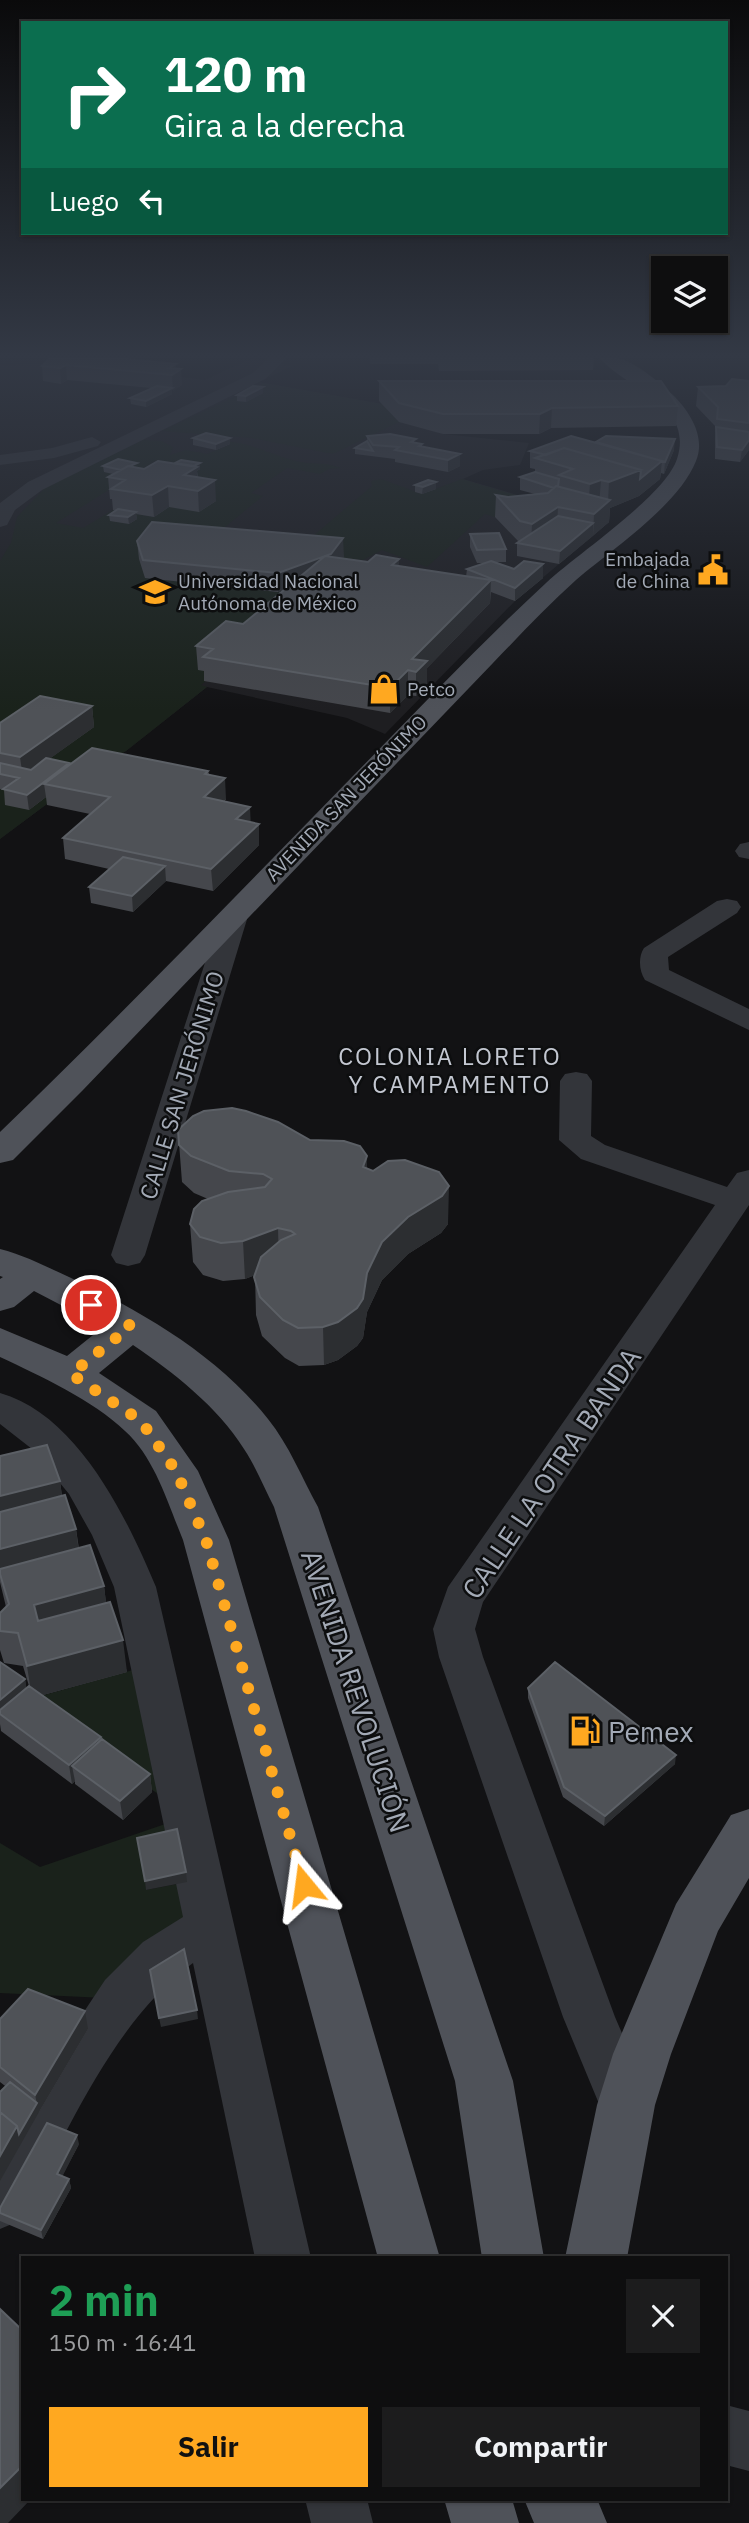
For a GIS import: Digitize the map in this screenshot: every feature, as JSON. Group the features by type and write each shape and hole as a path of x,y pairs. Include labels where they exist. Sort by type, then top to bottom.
{"main road":[{"name":"AVENIDA SAN JERÓNIMO","path":"0,1152 73,1082 234,916 416,723 562,580 662,494 678,476"},
{"name":"AVENIDA REVOLUCIÓN","path":"10,1278 131,1326 200,1373 253,1429 296,1507 484,2081 513,2256"},
{"path":"71,1374 131,1326"},
{"path":"0,1341 71,1374 141,1421 176,1471 206,1540 408,2256"},
{"path":"597,2256 626,2105 642,2054 695,1921 749,1830"},
{"path":"479,2501 485,2523"},
{"path":"545,2523 550,2501"},
{"path":"559,2501 573,2523"}],"street":[{"path":"0,521 7,507 35,486 56,476"},
{"path":"0,488 35,486"},
{"path":"727,907 654,954 655,974 749,1021"},
{"name":"CALLE SAN JERÓNIMO","path":"128,1255 234,916"},
{"path":"576,1081 575,1140 593,1152 742,1190"},
{"name":"CALLE LA OTRA BANDA","path":"626,2105 589,2017 461,1657 454,1629 463,1598 742,1190"},
{"path":"0,1406 12,1412 62,1458 103,1516 121,1550 135,1587 283,2256"},
{"path":"0,2202 114,2004 159,1958 187,1939 210,1928"},
{"path":"728,2436 749,2441"},
{"path":"336,2501 342,2523"}],"shaded area":[{"name":"Universidad Nacional Autónoma de México","path":"0,476 470,476 463,479 609,522 515,601 385,734 347,718 207,687 126,751 94,769 0,839"},
{"path":"70,476 131,476 56,523 83,528 113,510 153,517 159,482 163,476 276,476 251,493 263,496 203,545 145,578 278,592 331,572 201,685 207,687 126,751 94,769 0,839 0,789 20,793 0,745 0,561 11,543 17,517 45,488"},
{"path":"381,479 422,494 462,479 555,507 495,517 485,514 427,567 382,550 363,560 293,553 372,486 371,481"},
{"path":"140,1668 170,1803 0,1677 30,1699"},
{"path":"174,1821 146,1890 187,1882 195,1920 105,1998 0,1993 0,1843 40,1867"}],"building":[{"path":"189,476 215,480 198,491 168,486 152,495 111,489 125,480 108,477"},
{"path":"548,476 559,479 558,486 554,488 520,477"},
{"path":"562,476 626,476 609,482 601,480 590,484"},
{"path":"428,480 436,482 423,487 415,485"},
{"path":"556,486 610,500 594,514 558,507 532,524 520,521 496,495 508,497 548,493"},
{"path":"118,509 136,512 128,517 109,515"},
{"path":"558,516 593,523 560,551 517,543"},
{"path":"152,522 343,538 331,554 278,573 143,560 137,541"},
{"path":"499,533 506,549 477,550 470,534"},
{"path":"376,555 399,559 392,565 491,580 412,659 427,661 416,672 408,670 390,688 203,657 213,649 196,646 226,621 243,624 325,556 368,562"},
{"path":"491,561 514,569 524,561 543,564 515,588 467,569"},
{"path":"40,696 92,706 20,757 0,753 0,723"},
{"path":"92,748 208,771 205,774 225,778 204,797 250,807 236,819 259,824 211,869 63,838 110,797 44,784"},
{"path":"46,758 69,763 27,795 3,789 19,778 0,774 0,763 31,770"},
{"path":"123,857 165,866 132,896 89,887"},
{"path":"232,1108 278,1122 310,1140 344,1141 360,1146 367,1156 363,1167 373,1171 388,1161 405,1160 439,1172 449,1186 442,1196 408,1217 382,1242 367,1273 363,1299 357,1308 338,1322 323,1327 298,1328 283,1320 260,1297 254,1277 261,1257 281,1240 295,1234 291,1231 278,1228 243,1241 221,1243 200,1237 190,1224 194,1209 202,1201 228,1192 265,1187 272,1179 263,1174 229,1171 191,1156 179,1145 178,1130 193,1116 204,1111"},
{"path":"47,1445 60,1481 0,1496 0,1456"},
{"path":"65,1495 76,1529 0,1549 0,1512"},
{"path":"90,1545 104,1586 34,1605 38,1621 110,1602 123,1640 27,1666 18,1633 0,1631 0,1613 9,1604 0,1569"},
{"path":"0,1662 25,1679 0,1700"},
{"name":"Pemex","path":"555,1662 676,1755 605,1816 564,1787 528,1688"},
{"path":"29,1686 101,1737 69,1765 0,1714 0,1710"},
{"path":"102,1739 150,1774 120,1801 72,1766"},
{"path":"177,1829 186,1872 145,1881 137,1838"},
{"path":"184,1949 197,2010 159,2018 150,1970"},
{"path":"28,1989 85,2011 35,2095 0,2067 0,2019"},
{"path":"10,2082 37,2103 19,2134 17,2126 0,2112 0,2092"},
{"path":"0,2112 17,2126 0,2156"},
{"path":"47,2123 77,2135 57,2174 69,2179 41,2230 0,2213 0,2208"},
{"path":"0,2309 21,2329 21,2467 0,2488"}],"place":[{"name":"Embajada de China","path":"713,570"},
{"name":"Universidad Nacional Autónoma de México","path":"155,592"},
{"name":"Petco","path":"384,689"},
{"name":"Pemex","path":"585,1731"}],"district":[{"name":"COLONIA LORETO Y CAMPAMENTO","path":"450,1070"}],"route":[{"path":"91,1305 131,1326 71,1374 141,1421 176,1471 206,1540 304,1885"}]}
